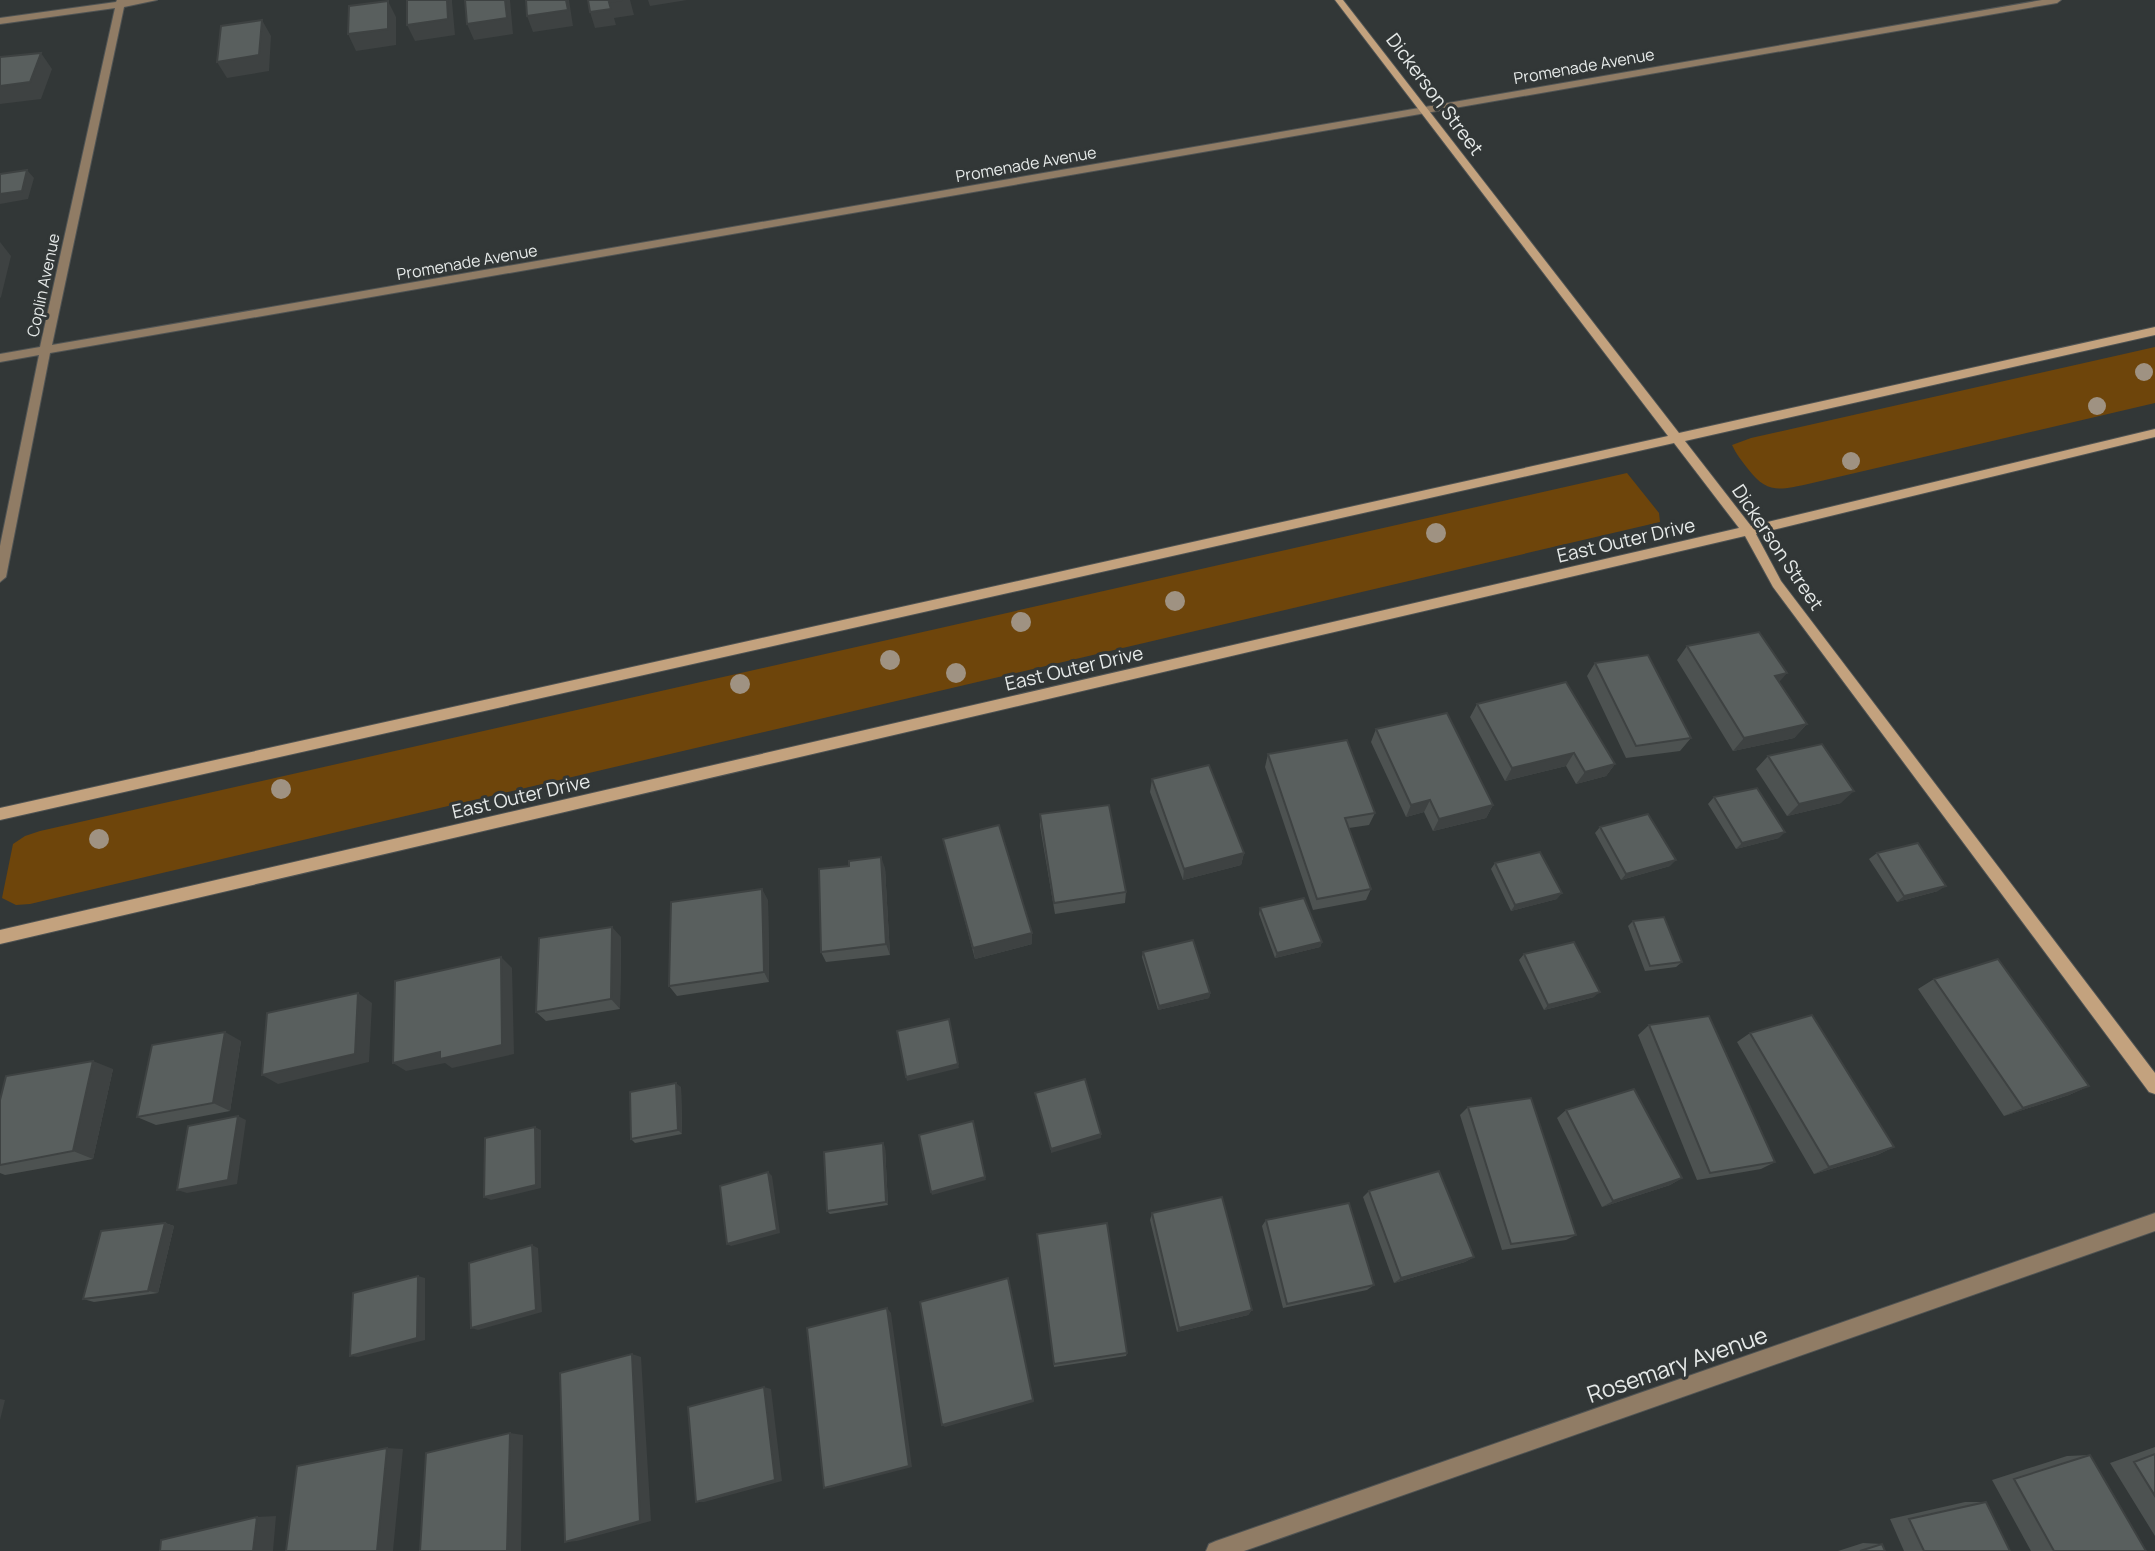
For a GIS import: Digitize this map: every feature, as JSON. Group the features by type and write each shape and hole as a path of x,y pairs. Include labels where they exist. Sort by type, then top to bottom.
{"street":[{"path":"0,21 153,0"},
{"name":"Dickerson Street","path":"1339,0 1748,531 1777,584 2155,1086"},
{"name":"Promenade Avenue","path":"0,359 2057,0"},
{"name":"Coplin Avenue","path":"0,577 45,351 120,3"},
{"path":"0,814 2155,331"},
{"name":"East Outer Drive","path":"0,937 1748,531 2155,433"},
{"name":"Rosemary Avenue","path":"1216,1551 2155,1222"}],"shaded area":[{"path":"2155,347 2155,403 1808,484 1774,488 1761,483 1732,445 1751,438"},
{"path":"1627,473 1659,513 1660,522 30,904 16,905 2,898 13,844 40,831"}],"building":[{"path":"407,0 447,0 448,19 407,25"},
{"path":"465,0 505,0 507,18 467,24"},
{"path":"526,0 566,0 568,10 527,16"},
{"path":"588,0 622,0 609,2 611,9 590,12"},
{"path":"388,1 388,29 348,34 349,6"},
{"path":"262,20 259,55 217,62 221,26"},
{"path":"41,53 30,82 0,86 0,57"},
{"path":"27,170 22,191 0,194 0,174"},
{"path":"1759,632 1787,673 1775,676 1807,724 1744,738 1687,646"},
{"path":"1648,655 1691,738 1636,746 1595,663"},
{"path":"1566,682 1615,764 1585,772 1574,753 1512,768 1477,704"},
{"path":"1447,713 1493,805 1439,819 1430,800 1411,805 1376,729"},
{"path":"1347,740 1375,813 1345,818 1371,889 1317,899 1268,754"},
{"path":"1822,744 1854,791 1799,804 1768,756"},
{"path":"1209,765 1244,853 1184,869 1152,779"},
{"path":"1757,788 1785,832 1742,843 1714,797"},
{"path":"1109,805 1126,892 1054,903 1040,814"},
{"path":"1648,814 1676,860 1626,874 1600,827"},
{"path":"999,825 1032,933 973,948 943,839"},
{"path":"1918,843 1946,886 1904,896 1877,853"},
{"path":"1540,852 1562,893 1515,905 1495,863"},
{"path":"881,857 886,944 821,952 819,869 849,866 849,861"},
{"path":"762,889 764,972 669,986 671,902"},
{"path":"1304,898 1322,942 1277,953 1260,908"},
{"path":"1664,917 1682,962 1650,966 1633,921"},
{"path":"612,927 611,999 536,1012 539,938"},
{"path":"1193,940 1210,993 1159,1006 1143,952"},
{"path":"1574,942 1600,992 1548,1005 1524,954"},
{"path":"501,957 502,1045 440,1059 440,1052 393,1063 395,981"},
{"path":"1998,959 2089,1086 2023,1108 1934,979"},
{"path":"358,993 355,1054 262,1075 267,1013"},
{"path":"1812,1015 1894,1147 1829,1167 1750,1033"},
{"path":"1709,1016 1775,1162 1710,1173 1649,1025"},
{"path":"949,1019 958,1064 906,1077 897,1031"},
{"path":"225,1032 213,1103 137,1117 152,1045"},
{"path":"93,1061 73,1151 0,1165 0,1100 6,1076"},
{"path":"1085,1079 1101,1134 1051,1149 1035,1093"},
{"path":"676,1083 678,1130 631,1139 630,1092"},
{"path":"1634,1089 1682,1178 1613,1201 1566,1110"},
{"path":"1531,1098 1576,1235 1511,1244 1468,1107"},
{"path":"238,1116 228,1180 177,1190 188,1126"},
{"path":"973,1121 985,1177 931,1192 919,1135"},
{"path":"535,1127 536,1185 484,1197 485,1138"},
{"path":"883,1143 886,1202 827,1211 824,1152"},
{"path":"1439,1171 1474,1257 1401,1278 1369,1191"},
{"path":"768,1172 777,1230 727,1244 720,1186"},
{"path":"1222,1197 1252,1310 1179,1328 1152,1213"},
{"path":"1349,1203 1374,1285 1287,1304 1266,1220"},
{"path":"165,1223 148,1291 83,1299 101,1231"},
{"path":"1107,1223 1127,1353 1054,1364 1037,1234"},
{"path":"532,1245 536,1310 471,1328 469,1263"},
{"path":"418,1276 417,1338 350,1356 353,1293"},
{"path":"1008,1278 1033,1400 942,1425 920,1302"},
{"path":"887,1308 909,1466 824,1488 807,1328"},
{"path":"632,1354 640,1521 565,1542 560,1373"},
{"path":"764,1387 775,1480 696,1502 688,1407"},
{"path":"510,1433 507,1551 420,1551 426,1453"},
{"path":"387,1448 377,1551 286,1551 297,1466"},
{"path":"2155,1454 2155,1496 2134,1462"},
{"path":"2090,1455 2146,1551 2054,1551 2014,1479"},
{"path":"1986,1502 2010,1551 1924,1551 1909,1519"},
{"path":"257,1517 253,1551 160,1551 161,1540"},
{"path":"1882,1544 1885,1551 1860,1551"}]}
